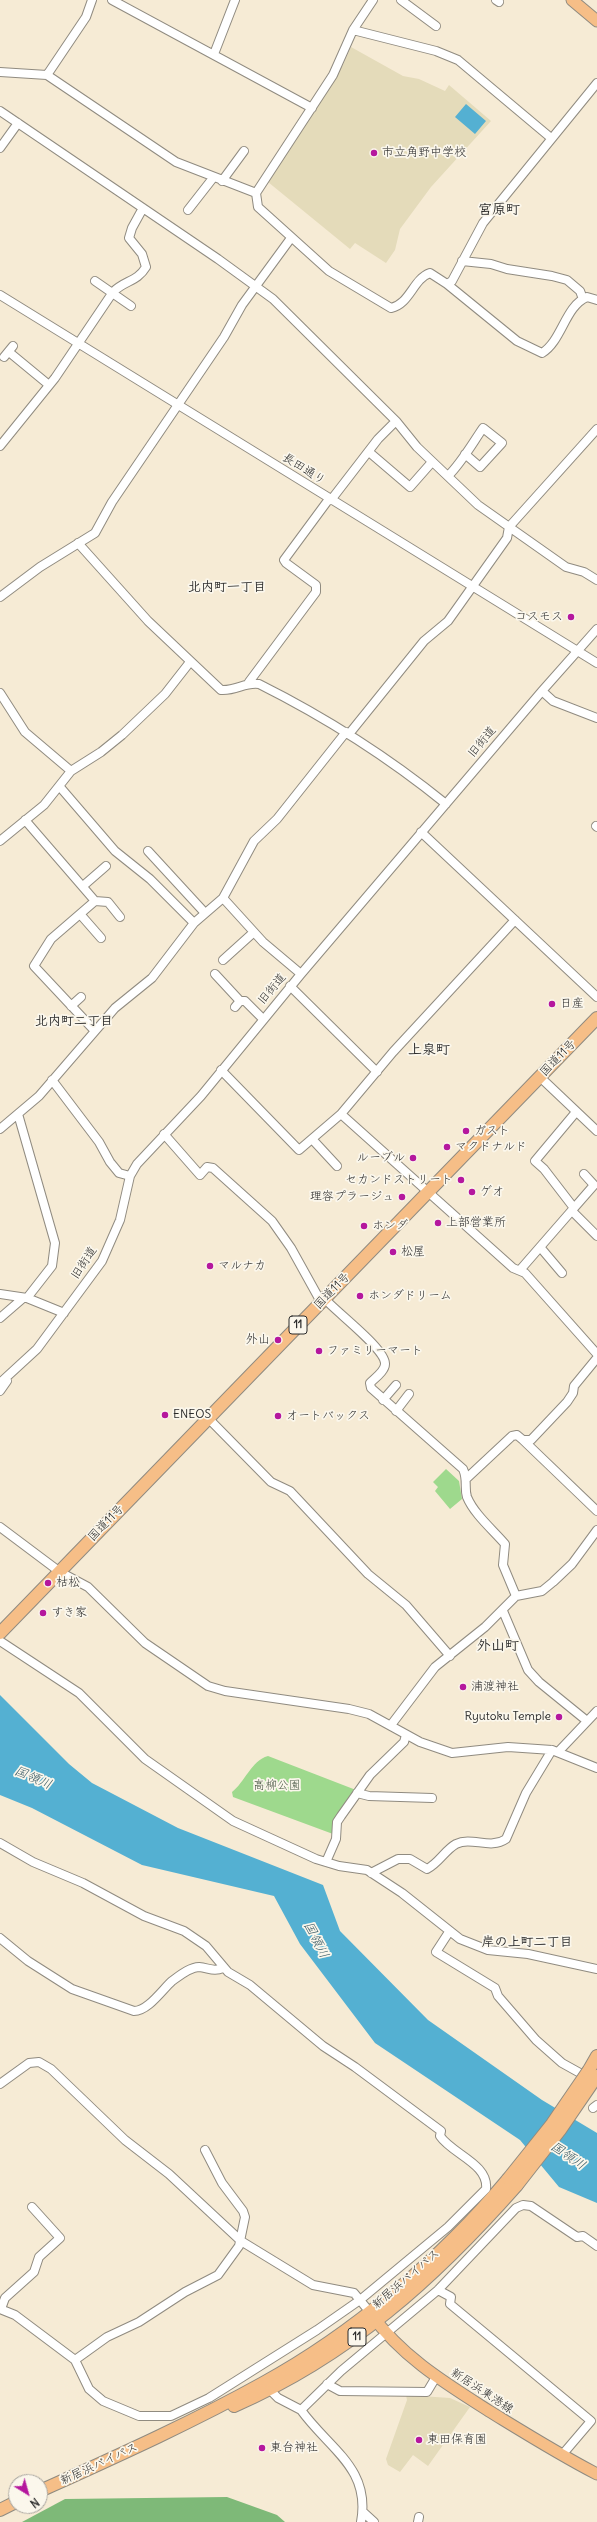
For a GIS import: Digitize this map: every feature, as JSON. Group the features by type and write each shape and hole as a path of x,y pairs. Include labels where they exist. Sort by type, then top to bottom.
{"highway":[{"name":"国道11号","path":"0,1633 597,1018"},
{"name":"新居浜バイパス","path":"48,2487 267,2387 346,2346 415,2290 456,2252 513,2182 560,2130 593,2073 597,2056"},
{"name":"新居浜バイパス","path":"267,2387 369,2311 455,2236 513,2182"}],"main road":[{"path":"572,0 597,20"},
{"name":"新居浜東港線","path":"369,2311 376,2322 415,2362 436,2377 562,2456 597,2474"}],"street":[{"path":"47,75 86,18 92,0"},
{"path":"112,0 312,108"},
{"path":"214,54 235,0"},
{"path":"373,0 354,30 333,75 256,193 258,207 329,271 391,308 400,306 424,276 430,274 447,284 517,341 542,353 558,335 576,305 583,299 597,300"},
{"path":"401,0 436,26"},
{"path":"354,30 436,51 458,60 551,138"},
{"path":"0,72 47,75 176,162 213,178 256,193"},
{"path":"447,284 462,261 483,223 597,83"},
{"path":"0,112 256,286 288,314 396,421 405,435 478,505 566,568 595,575"},
{"path":"0,148 18,123"},
{"path":"222,181 244,151"},
{"path":"188,210 213,178"},
{"path":"0,446 49,385 113,292 122,284 137,279 146,266 139,250 130,238 132,228 143,208"},
{"path":"0,597 40,567 95,532 112,502 256,286 292,238"},
{"path":"462,261 552,276 567,280 580,290 583,299"},
{"path":"95,281 113,292 131,306"},
{"name":"長田通り","path":"0,295 576,652 597,663"},
{"path":"9,351 30,365 49,385"},
{"path":"78,543 148,621 190,662 221,690 233,691 249,682 316,592 316,585 286,564 284,560 330,499 396,421"},
{"path":"448,476 483,428 502,443 480,468 465,454"},
{"path":"0,1129 39,1096 94,1030 115,1008 152,978 194,923 223,898 254,841 276,819 424,641 448,621 507,538 509,527 597,429"},
{"path":"369,452 410,487 432,462"},
{"name":"旧街道","path":"0,1383 37,1349 102,1261 120,1220 130,1176 137,1164 201,1096 290,986 542,691 597,629"},
{"path":"0,841 44,805 60,787 71,771 101,752 122,735 165,694 190,662"},
{"path":"249,682 259,684 291,700 347,733 419,782 446,804"},
{"path":"542,691 553,701 597,718"},
{"path":"0,693 25,732 71,771"},
{"path":"60,787 114,851 150,879 194,923"},
{"path":"25,820 95,901"},
{"path":"421,832 597,997"},
{"path":"148,852 205,913"},
{"path":"83,886 106,866"},
{"path":"223,898 254,932 301,974"},
{"path":"94,1030 34,966 51,939 95,901 108,902 120,917"},
{"path":"80,914 100,938"},
{"path":"221,1070 299,1150 341,1114 377,1072 515,920"},
{"path":"223,960 254,932"},
{"path":"216,979 238,1004 244,1001 264,1019"},
{"path":"290,986 317,1017 344,1036 358,1054 377,1072"},
{"path":"71,1006 81,997"},
{"path":"540,1077 597,1131"},
{"path":"52,1080 99,1142 110,1162 119,1173 130,1176"},
{"path":"576,1112 535,1161 544,1169 573,1210 597,1236"},
{"path":"0,1318 24,1298 52,1266 55,1242 18,1114"},
{"path":"341,1114 513,1268 520,1270 556,1307 597,1354"},
{"path":"164,1134 200,1175 207,1167 213,1168 272,1221 291,1248 322,1300 372,1341 383,1357 385,1363 383,1369 370,1383 371,1388 463,1469 467,1478 467,1496 471,1504 505,1544 503,1565 516,1596"},
{"path":"312,1139 337,1166"},
{"path":"520,1270 594,1185 584,1174"},
{"path":"540,1247 562,1273"},
{"path":"0,1294 24,1298 64,1313"},
{"path":"524,1440 531,1440 567,1402 573,1393 574,1386 597,1358"},
{"path":"0,1391 7,1383 7,1378"},
{"path":"383,1400 396,1385"},
{"path":"396,1411 409,1394"},
{"path":"208,1418 270,1482 290,1491 368,1574 406,1605 450,1656"},
{"path":"467,1478 512,1436 517,1435 597,1511"},
{"path":"0,1527 60,1572 88,1588 145,1643 208,1686 225,1691 349,1709 369,1714 391,1725 406,1735 452,1753 508,1746 556,1751 597,1768"},
{"path":"391,1725 435,1667 503,1611 516,1596 542,1591 553,1582 572,1564 597,1530"},
{"path":"503,1611 528,1670 539,1682 587,1721"},
{"path":"0,1642 79,1694 145,1759 233,1822 326,1862 357,1868 371,1873 402,1894 449,1932 460,1939 488,1950 528,1954 597,1969"},
{"path":"371,1873 398,1859 410,1860 427,1869 456,1844 464,1842 500,1843 506,1839 526,1793 556,1751 597,1711"},
{"path":"326,1862 336,1839 337,1822 370,1775 404,1742 406,1735"},
{"path":"357,1793 368,1796 432,1798"},
{"path":"0,1843 33,1862 83,1883 144,1916 184,1931 206,1946 223,1968 250,1985 323,2046 355,2067 441,2131 440,2136 445,2143 480,2169 487,2180 486,2188 448,2227 360,2300 317,2330 208,2398 171,2416 139,2416 103,2401 89,2390 75,2360 15,2315 1,2309 5,2298 34,2272 39,2257 60,2238 32,2207"},
{"path":"449,1932 436,1952 496,1988 498,1996 536,2040 562,2063 597,2082"},
{"path":"0,1938 28,1961 72,1989 134,2011 144,2008 172,1982 192,1968 199,1967 210,1970 223,1968"},
{"path":"0,2084 29,2063 39,2062 51,2069 125,2140 169,2174 241,2241 313,2285 354,2293 369,2311"},
{"path":"75,2360 107,2337 139,2322 185,2292 218,2275 230,2260 241,2241 244,2217 243,2211 222,2183 205,2150"},
{"path":"301,2410 327,2384 438,2290 516,2208 523,2205 531,2206 577,2237 583,2236 597,2246"},
{"path":"438,2290 451,2297 450,2304 591,2421 562,2456"},
{"path":"327,2384 340,2391 427,2392 436,2377"},
{"path":"267,2387 278,2398 301,2410 313,2426 350,2465 358,2478 363,2512 361,2522"},
{"path":"363,2512 374,2522"}],"shaded area":[{"name":"市立角野中学校","path":"351,47 403,76 419,79 445,91 449,85 491,121 431,187 400,229 395,250 386,263 355,243 350,249 268,182 343,65"},
{"name":"東田保育園","path":"406,2395 450,2398 470,2407 428,2466 413,2455 400,2472 388,2465 386,2459 407,2400"}],"green space":[{"path":"446,1469 459,1481 462,1499 450,1509 435,1491 438,1487 433,1482"},
{"name":"高柳公園","path":"268,1756 356,1790 333,1834 233,1797 232,1792 237,1788 257,1762"},
{"path":"227,2497 277,2515 285,2522 22,2522 37,2514 48,2514 48,2508 65,2499"}],"water":[{"path":"466,104 486,121 475,134 455,117"},
{"name":"国領川","path":"0,1695 69,1764 92,1783 178,1828 323,1885 340,1931 428,2020 542,2100 597,2133 597,2203 559,2187 520,2140 375,2043 300,1944 274,1896 142,1865 32,1808 0,1795"}],"place":[{"name":"市立角野中学校","path":"374,153"},
{"name":"コスモス","path":"571,617"},
{"name":"日産","path":"552,1004"},
{"name":"ガスト","path":"466,1131"},
{"name":"マクドナルド","path":"447,1147"},
{"name":"ルーブル","path":"413,1158"},
{"name":"セカンドストリート","path":"461,1180"},
{"name":"ゲオ","path":"472,1192"},
{"name":"理容プラージュ","path":"402,1197"},
{"name":"上部営業所","path":"438,1223"},
{"name":"ホンダ","path":"364,1226"},
{"name":"松屋","path":"393,1252"},
{"name":"マルナカ","path":"210,1266"},
{"name":"ホンダドリーム","path":"360,1296"},
{"name":"外山","path":"278,1340"},
{"name":"ファミリーマート","path":"319,1351"},
{"name":"ENEOS","path":"165,1415"},
{"name":"オートバックス","path":"278,1416"},
{"name":"枯松","path":"48,1583"},
{"name":"すき家","path":"43,1613"},
{"name":"浦渡神社","path":"463,1687"},
{"name":"Ryutoku Temple","path":"559,1717"},
{"name":"東田保育園","path":"419,2440"},
{"name":"東台神社","path":"262,2448"}],"district":[{"name":"宮原町","path":"499,210"},
{"name":"北内町一丁目","path":"227,587"},
{"name":"北内町二丁目","path":"74,1021"},
{"name":"上泉町","path":"429,1050"},
{"name":"外山町","path":"498,1646"},
{"name":"岸の上町二丁目","path":"527,1942"}]}
